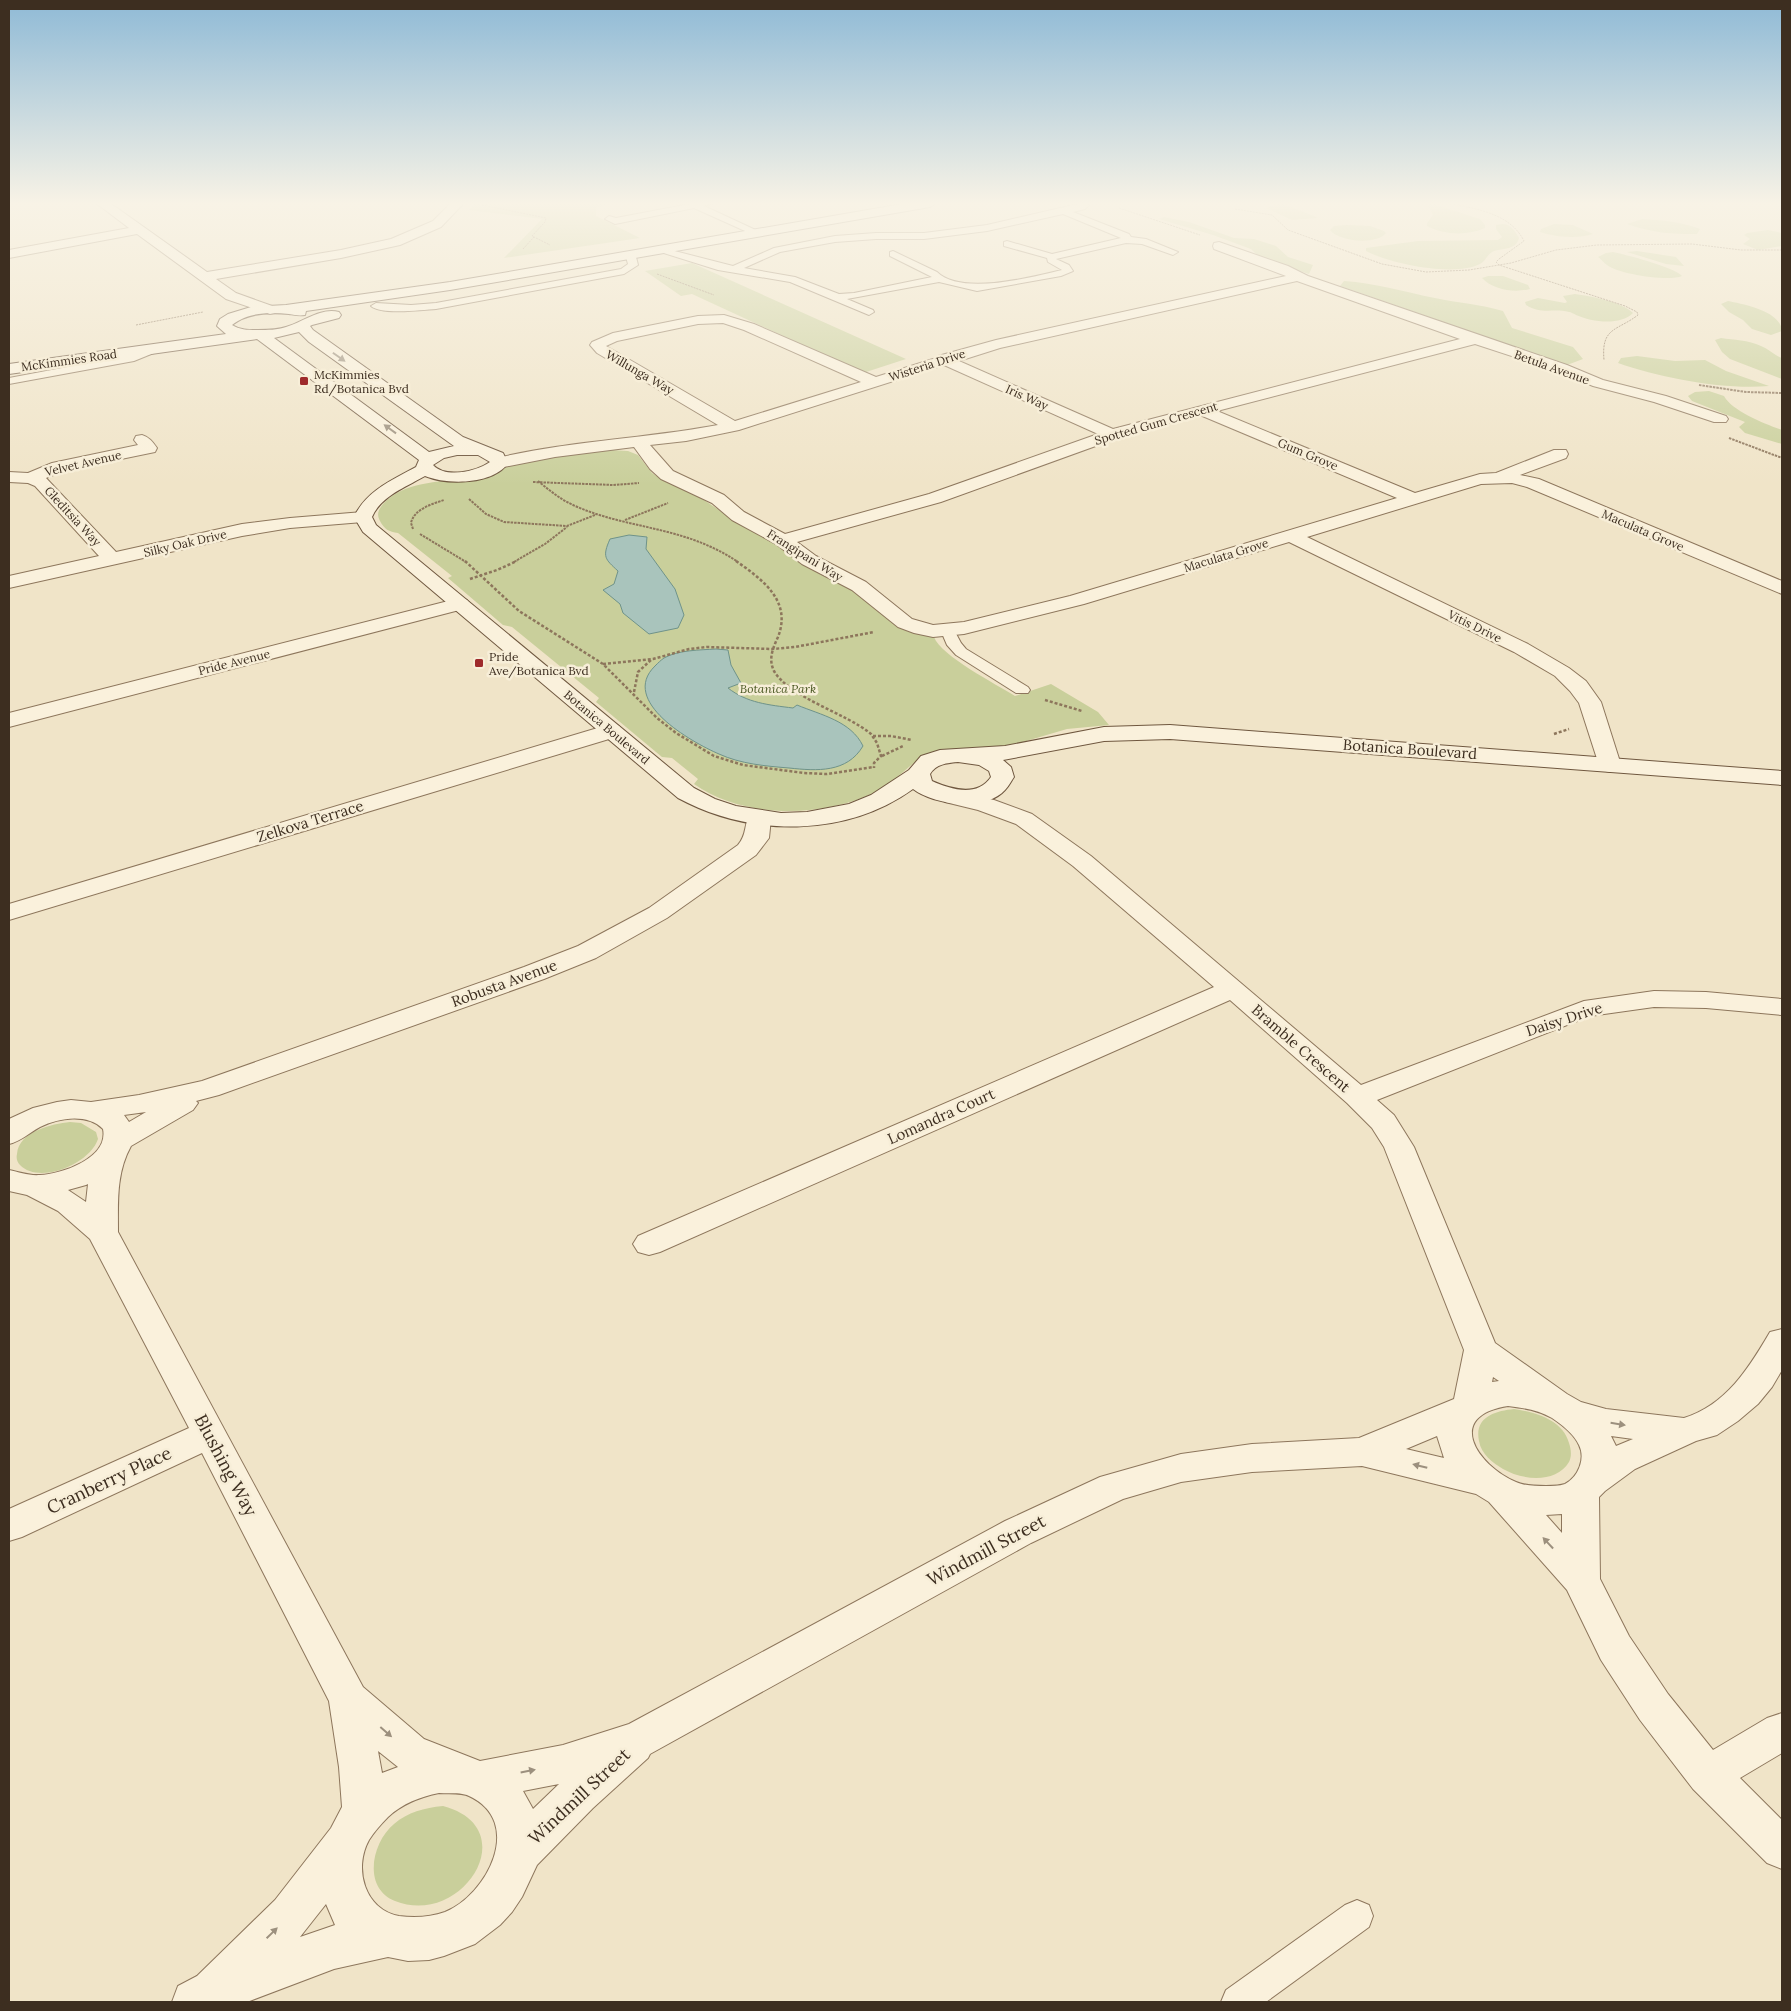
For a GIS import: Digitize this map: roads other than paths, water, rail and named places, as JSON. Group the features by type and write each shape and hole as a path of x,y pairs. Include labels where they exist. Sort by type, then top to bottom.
{"street":[{"path":"231,297 234,316 225,322 224,326 228,330 254,334 341,393 427,464 436,475 479,474 489,471 491,456"},
{"path":"234,297 276,310 304,313 308,317 305,323 307,333 314,339 457,441 491,456"},
{"path":"276,310 371,297"},
{"path":"305,323 424,297"},
{"name":"Wisteria Drive","path":"491,456 555,452 640,443 733,427 942,359 996,344 1209,297"},
{"name":"Betula Avenue","path":"1356,297 1562,368 1598,383 1660,399 1720,419"},
{"name":"McKimmies Road","path":"9,367 203,326 234,316 276,310"},
{"name":"Willunga Way","path":"733,427 596,345 613,337 698,320 724,319 749,327 875,382"},
{"name":"McKimmies Road","path":"9,367 254,334 279,333 305,323"},
{"name":"Spotted Gum Crescent","path":"783,540 935,498 1110,434 1477,339"},
{"name":"Iris Way","path":"942,359 1110,434"},
{"path":"341,393 379,385"},
{"name":"Gum Grove","path":"1202,410 1414,499"},
{"name":"Velvet Avenue","path":"9,477 30,478 58,467 149,448 142,440"},
{"name":"Frangipani Way","path":"640,443 656,465 674,480 718,499 744,520 783,540 809,560 869,593 905,622 921,629 948,631"},
{"path":"363,516 365,510 372,502 446,452 491,456"},
{"name":"Wisteria Drive","path":"491,456 517,460 555,452"},
{"name":"Maculata Grove","path":"948,631 1077,600 1480,479 1502,477 1560,454"},
{"path":"392,489 445,476"},
{"name":"Maculata Grove","path":"1502,477 1532,483 1782,588"},
{"name":"Gleditsia Way","path":"30,478 41,482 112,559"},
{"name":"Silky Oak Drive","path":"9,582 264,527 363,516"},
{"name":"Botanica Boulevard","path":"363,516 369,528 686,793 714,809 759,818 798,819 830,816 879,800 909,781 920,768 935,759 1039,747 1104,734 1170,732 1782,778"},
{"name":"Vitis Drive","path":"1290,536 1521,648 1562,672 1578,686 1590,702 1610,765"},
{"name":"Pride Avenue","path":"9,720 460,604"},
{"name":"Zelkova Terrace","path":"9,912 611,730"},
{"name":"Botanica Boulevard","path":"879,800 946,796 967,797 992,791 1000,786 1004,776 1039,747"},
{"path":"971,756 992,762 1000,767 1004,776"},
{"name":"Bramble Crescent","path":"1004,776 1010,799 1024,820"},
{"path":"909,781 918,780 922,785 946,796"},
{"name":"Bramble Crescent","path":"946,796 986,805 1024,820 1082,861 1357,1096 1383,1122 1399,1148 1415,1183 1481,1350"},
{"name":"Robusta Avenue","path":"91,1111 139,1104 209,1089 534,974 587,952 658,913 747,850 756,838 759,818"},
{"name":"Lomandra Court","path":"649,1244 1233,989"},
{"name":"Daisy Drive","path":"1357,1096 1584,1009 1654,999 1706,1000 1782,1007"},
{"name":"Robusta Avenue","path":"16,1183 71,1180 95,1168 115,1147 209,1089"},
{"path":"9,1134 31,1120 51,1112 72,1109 91,1111 105,1115 114,1122 119,1131 115,1147"},
{"name":"Blushing Way","path":"102,1232 102,1188 115,1147"},
{"name":"Blushing Way","path":"16,1183 69,1204 102,1232 210,1434 349,1700 360,1767 355,1826"},
{"path":"1492,1486 1522,1499 1564,1500 1588,1486 1622,1459 1684,1431 1704,1425 1726,1412 1746,1395 1760,1378 1782,1341"},
{"path":"1581,1579 1588,1486 1600,1464 1598,1446 1588,1429 1481,1350 1466,1407 1456,1424 1454,1438 1459,1453 1469,1468 1492,1486 1581,1579 1615,1648 1654,1708 1708,1775 1782,1849"},
{"path":"1466,1407 1488,1396 1508,1393 1532,1396 1563,1409 1606,1422 1684,1431"},
{"name":"Windmill Street","path":"1362,1452 1466,1407"},
{"name":"Cranberry Place","path":"9,1526 210,1434"},
{"name":"Windmill Street","path":"473,1778 563,1764 640,1739 1018,1532 1113,1487 1181,1468 1207,1464 1252,1458 1362,1452 1492,1486"},
{"name":"Blushing Way","path":"349,1700 409,1752 473,1778"},
{"path":"1708,1775 1782,1731"},
{"name":"Windmill Street","path":"518,1854 578,1794 640,1739"},
{"path":"439,1774 473,1778 499,1792 513,1810 519,1830 518,1854 510,1880 493,1903 470,1922 442,1934 414,1940 386,1936 334,1947 204,1997 291,1915 355,1826 385,1793 412,1780 439,1774"},
{"path":"355,1826 340,1863 341,1887 349,1908 365,1924 386,1936"}],"lane":[{"path":"838,297 839,300 869,312"},
{"path":"9,381 134,358 162,346"},
{"path":"948,631 954,645 961,652 1022,690"},
{"path":"1238,2002 1357,1916"}],"water":[{"path":"629,535 647,537 646,549 675,589 684,615 678,628 649,634 623,613 620,604 603,590 614,584 618,571 606,557 606,550 610,539"},
{"path":"728,650 731,665 741,683 728,688 735,693 767,704 793,708 797,705 825,716 851,730 863,746 856,755 840,766 800,769 736,760 719,754 692,740 663,719 652,706 646,693 646,679 655,666 670,655 689,651"}],"place":[{"name":"McKimmies Rd/Botanica Bvd","path":"304,381"},
{"name":"Pride Ave/Botanica Bvd","path":"479,663"}],"park label":[{"name":"Botanica Park","path":"778,688"}]}
